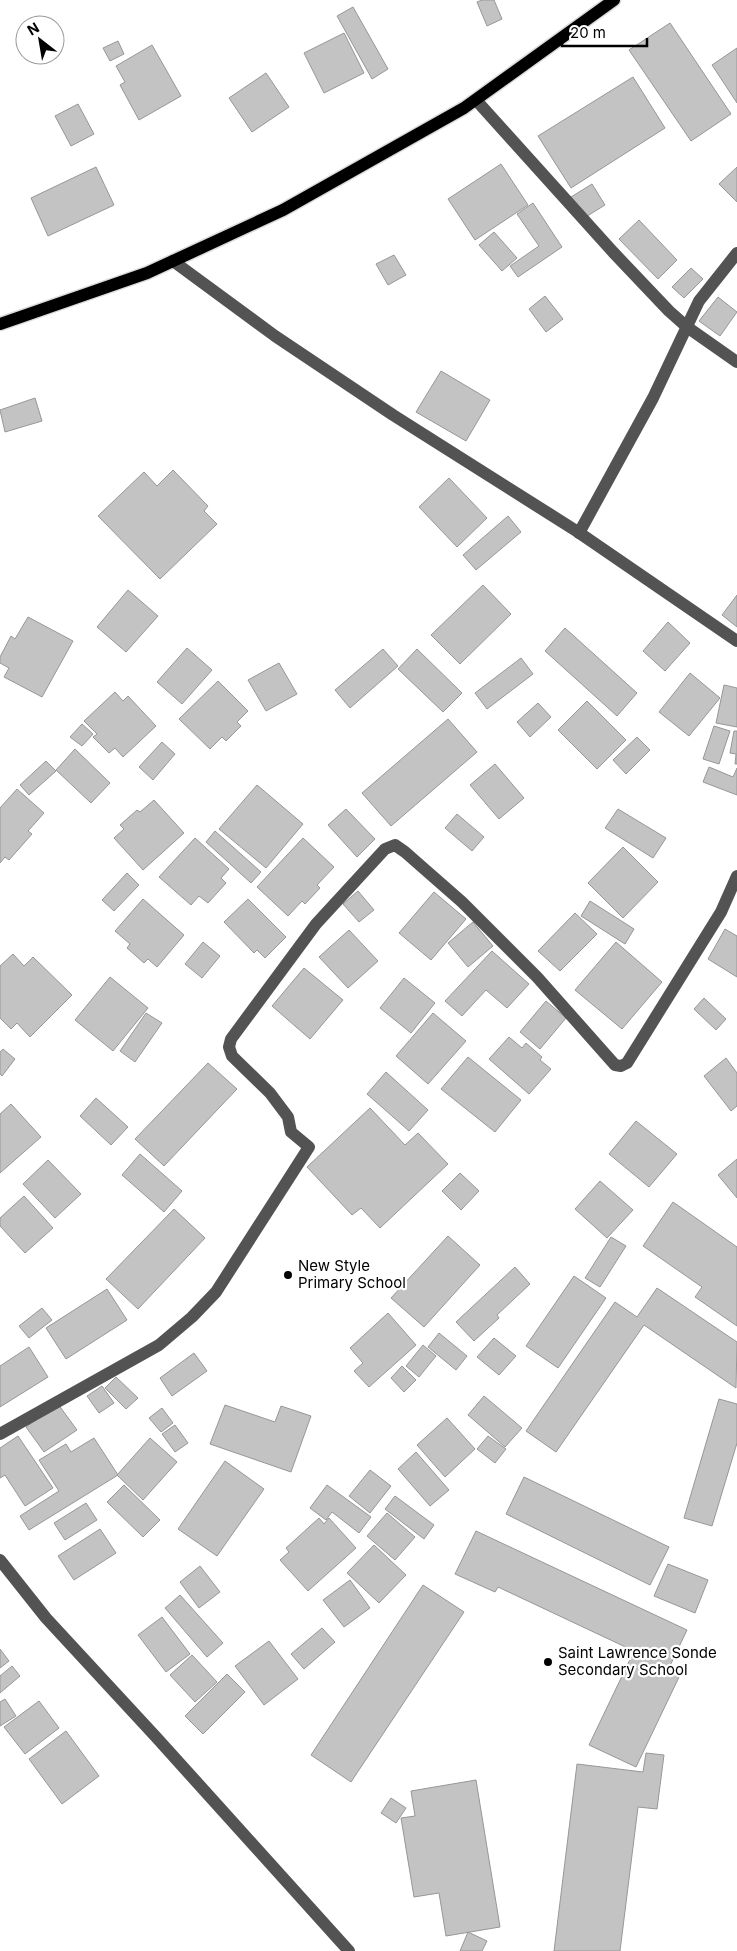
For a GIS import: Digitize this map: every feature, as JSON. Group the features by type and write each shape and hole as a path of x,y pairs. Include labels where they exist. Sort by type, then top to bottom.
{"main road":[{"path":"0,324 146,273 283,210 476,100 614,0"}],"street":[{"path":"476,100 613,252 669,311 687,327 737,362"},
{"path":"579,533 653,398 700,301 737,253"},
{"path":"173,261 275,336 393,415 579,533 737,642"},
{"path":"0,1434 159,1345 192,1317 216,1292 309,1147 291,1132 288,1117 270,1093 232,1056 229,1047 231,1038 316,924 385,848 395,846 405,852 462,902 537,977 615,1065 621,1066 627,1063 721,912 737,876"},
{"path":"0,1560 46,1618 349,1951"}],"building":[{"path":"494,0 502,19 487,26 477,2"},
{"path":"353,7 388,69 372,79 337,16"},
{"path":"670,23 731,114 691,141 629,50"},
{"path":"344,33 364,73 324,93 304,53"},
{"path":"118,41 124,54 110,61 103,48"},
{"path":"152,45 181,96 139,120 120,85 125,82 116,66"},
{"path":"737,48 737,103 712,65"},
{"path":"266,73 289,107 252,132 229,98"},
{"path":"633,77 665,128 571,188 538,136"},
{"path":"78,104 94,134 71,146 55,116"},
{"path":"501,164 528,205 475,240 448,199"},
{"path":"96,167 114,205 48,236 31,198"},
{"path":"737,167 737,202 719,184"},
{"path":"592,184 605,205 584,218 571,197"},
{"path":"533,203 562,247 518,277 510,266 539,246 517,214"},
{"path":"639,220 677,260 658,279 619,239"},
{"path":"494,232 517,258 502,271 479,245"},
{"path":"394,255 406,275 388,285 376,264"},
{"path":"691,268 703,279 684,298 672,287"},
{"path":"545,296 563,319 546,332 529,309"},
{"path":"718,297 737,312 720,336 699,321"},
{"path":"441,371 490,400 466,441 416,412"},
{"path":"35,398 42,421 5,432 0,410"},
{"path":"173,470 208,506 204,511 217,524 160,579 98,516 144,472 157,486"},
{"path":"449,478 487,518 457,547 419,507"},
{"path":"508,516 521,532 476,570 463,555"},
{"path":"483,585 511,614 460,664 431,635"},
{"path":"128,590 158,616 126,652 97,627"},
{"path":"737,595 737,627 722,615"},
{"path":"28,617 73,641 42,697 4,677 9,668 0,663 0,657 11,636 15,639"},
{"path":"668,622 690,643 665,671 643,651"},
{"path":"565,628 637,693 617,716 545,651"},
{"path":"187,648 212,670 182,704 157,682"},
{"path":"383,649 398,666 350,708 335,690"},
{"path":"417,649 462,693 443,712 398,669"},
{"path":"521,658 533,674 487,709 475,693"},
{"path":"279,663 297,694 266,711 248,680"},
{"path":"690,673 720,698 689,736 659,712"},
{"path":"218,681 248,711 237,722 241,726 226,741 222,737 210,749 179,719"},
{"path":"724,685 737,688 737,727 716,723"},
{"path":"115,692 123,701 128,696 156,726 123,757 115,748 109,753 93,737 97,734 84,721"},
{"path":"587,701 626,740 597,769 558,730"},
{"path":"538,703 551,717 530,737 517,722"},
{"path":"448,719 477,752 391,826 362,793"},
{"path":"82,724 93,734 82,746 70,737"},
{"path":"714,726 730,731 719,764 703,759"},
{"path":"734,731 737,731 737,764 735,764 736,754 730,753"},
{"path":"637,737 650,750 626,774 613,760"},
{"path":"162,742 175,754 153,780 139,767"},
{"path":"75,749 110,783 91,803 56,770"},
{"path":"46,761 56,771 29,795 20,785"},
{"path":"495,764 524,798 499,819 470,785"},
{"path":"709,767 733,777 737,768 737,795 703,782"},
{"path":"257,785 303,824 266,868 219,829"},
{"path":"17,789 44,813 28,831 32,834 9,860 5,857 0,863 0,808"},
{"path":"154,800 184,833 143,870 114,838 124,829 120,825 137,810 140,812"},
{"path":"346,809 375,839 357,857 328,825"},
{"path":"618,809 666,838 653,858 605,828"},
{"path":"457,814 484,837 472,851 445,828"},
{"path":"215,831 261,872 251,883 206,842"},
{"path":"195,838 229,869 221,878 226,883 208,903 199,896 191,905 159,877"},
{"path":"303,838 334,867 317,885 320,888 305,904 302,901 288,916 257,887"},
{"path":"623,847 658,882 623,918 588,883"},
{"path":"127,873 139,885 114,911 102,900"},
{"path":"358,891 374,910 359,922 343,904"},
{"path":"434,892 466,919 431,960 399,933"},
{"path":"143,899 184,935 157,967 148,959 144,963 127,948 130,944 115,931"},
{"path":"248,899 286,937 265,958 257,950 254,953 224,922"},
{"path":"590,901 634,929 625,944 581,916"},
{"path":"575,913 597,934 560,971 538,951"},
{"path":"473,922 493,946 468,967 448,943"},
{"path":"725,929 737,936 737,977 708,959"},
{"path":"349,930 378,961 348,988 319,957"},
{"path":"203,942 220,956 202,978 185,964"},
{"path":"616,942 662,982 622,1029 575,990"},
{"path":"492,951 529,984 507,1008 486,990 462,1016 445,1001"},
{"path":"13,954 24,966 33,957 72,995 30,1037 17,1023 11,1029 0,1018 0,966"},
{"path":"304,968 343,1000 310,1039 272,1006"},
{"path":"110,977 148,1008 113,1051 75,1020"},
{"path":"404,978 435,1003 411,1033 380,1008"},
{"path":"704,998 726,1019 716,1030 694,1009"},
{"path":"546,1001 566,1018 540,1049 520,1032"},
{"path":"146,1013 162,1023 135,1062 120,1051"},
{"path":"433,1013 466,1041 428,1084 396,1056"},
{"path":"509,1037 522,1048 526,1043 542,1057 540,1060 551,1069 529,1094 489,1059"},
{"path":"3,1049 15,1059 2,1076 0,1074 0,1052"},
{"path":"468,1057 521,1100 495,1132 441,1089"},
{"path":"726,1058 737,1073 737,1106 731,1111 704,1076"},
{"path":"208,1063 237,1089 164,1166 135,1139"},
{"path":"386,1072 428,1110 409,1131 367,1094"},
{"path":"96,1098 128,1127 111,1145 80,1116"},
{"path":"11,1104 41,1137 0,1173 0,1114"},
{"path":"370,1108 405,1145 418,1133 448,1164 380,1228 361,1208 352,1215 307,1167"},
{"path":"636,1121 677,1154 649,1187 609,1154"},
{"path":"140,1154 182,1191 164,1212 122,1175"},
{"path":"737,1159 737,1198 718,1175"},
{"path":"48,1160 81,1194 55,1218 23,1184"},
{"path":"460,1173 479,1191 461,1210 442,1191"},
{"path":"600,1181 633,1210 607,1238 575,1209"},
{"path":"24,1196 53,1228 25,1253 0,1226 0,1218"},
{"path":"673,1202 737,1247 737,1326 695,1297 702,1287 643,1246"},
{"path":"174,1209 205,1238 138,1309 106,1279"},
{"path":"448,1236 480,1265 424,1327 391,1298"},
{"path":"611,1237 626,1246 600,1287 585,1278"},
{"path":"515,1267 530,1284 497,1315 499,1318 474,1341 456,1322"},
{"path":"574,1276 606,1298 558,1368 526,1346"},
{"path":"657,1288 737,1342 736,1388 644,1325 556,1452 526,1431 615,1302 637,1317"},
{"path":"107,1289 127,1320 66,1359 46,1328"},
{"path":"42,1308 52,1320 29,1338 19,1326"},
{"path":"388,1313 416,1345 369,1387 354,1371 363,1363 350,1348"},
{"path":"439,1333 467,1356 456,1370 428,1347"},
{"path":"494,1338 516,1356 499,1375 477,1357"},
{"path":"423,1345 436,1356 419,1377 406,1366"},
{"path":"29,1347 48,1377 0,1407 0,1366"},
{"path":"194,1353 207,1371 172,1396 160,1378"},
{"path":"402,1366 416,1380 404,1392 391,1378"},
{"path":"116,1377 138,1398 126,1409 105,1388"},
{"path":"102,1386 114,1403 99,1413 87,1396"},
{"path":"484,1396 522,1428 505,1447 468,1415"},
{"path":"719,1399 737,1404 737,1443 712,1526 684,1518"},
{"path":"58,1404 77,1430 44,1452 26,1427"},
{"path":"225,1405 275,1422 281,1406 311,1416 291,1472 210,1444"},
{"path":"162,1408 173,1423 161,1432 149,1418"},
{"path":"447,1418 475,1449 445,1477 417,1445"},
{"path":"175,1425 188,1443 175,1452 162,1434"},
{"path":"18,1436 53,1488 25,1506 5,1475 0,1478 0,1448"},
{"path":"488,1436 506,1449 495,1463 477,1449"},
{"path":"94,1438 118,1475 29,1530 20,1516 59,1491 39,1460 66,1444 71,1452"},
{"path":"150,1438 177,1462 143,1500 117,1475"},
{"path":"416,1452 449,1490 430,1506 398,1469"},
{"path":"225,1461 264,1489 217,1556 178,1529"},
{"path":"370,1470 391,1486 370,1513 349,1496"},
{"path":"524,1477 669,1547 650,1585 506,1514"},
{"path":"124,1485 160,1520 143,1537 107,1502"},
{"path":"327,1485 371,1517 359,1533 332,1512 326,1520 310,1508"},
{"path":"395,1496 434,1525 424,1539 385,1509"},
{"path":"86,1503 97,1520 65,1540 54,1523"},
{"path":"387,1513 415,1537 395,1560 367,1536"},
{"path":"319,1518 324,1524 329,1518 356,1548 308,1591 280,1560 289,1552 286,1548"},
{"path":"100,1529 116,1553 74,1580 58,1556"},
{"path":"476,1531 687,1630 668,1670 680,1675 636,1767 589,1745 634,1651 498,1587 495,1592 455,1574"},
{"path":"374,1545 406,1575 379,1603 347,1573"},
{"path":"668,1564 708,1580 695,1613 654,1596"},
{"path":"200,1566 220,1592 199,1608 180,1582"},
{"path":"350,1580 370,1608 344,1627 323,1600"},
{"path":"423,1585 464,1612 351,1782 311,1755"},
{"path":"180,1595 223,1643 207,1657 165,1608"},
{"path":"162,1617 190,1654 166,1672 138,1635"},
{"path":"322,1628 335,1642 304,1669 291,1654"},
{"path":"269,1641 298,1679 264,1705 235,1666"},
{"path":"0,1649 9,1661 0,1668"},
{"path":"192,1655 217,1682 195,1702 170,1675"},
{"path":"12,1666 20,1676 0,1693 0,1676"},
{"path":"227,1674 245,1692 203,1734 185,1716"},
{"path":"5,1699 16,1716 0,1726 0,1702"},
{"path":"39,1701 59,1728 25,1754 4,1727"},
{"path":"66,1731 99,1776 62,1804 29,1759"},
{"path":"646,1753 664,1755 657,1809 638,1807 620,1951 554,1951 577,1764 643,1772"},
{"path":"476,1780 500,1927 446,1936 439,1893 414,1897 401,1818 415,1816 411,1791"},
{"path":"391,1798 406,1808 396,1823 381,1813"},
{"path":"468,1932 487,1941 482,1951 460,1951"}],"place":[{"name":"New Style Primary School","path":"288,1275"},
{"name":"Saint Lawrence Sonde Secondary School","path":"548,1662"}]}
